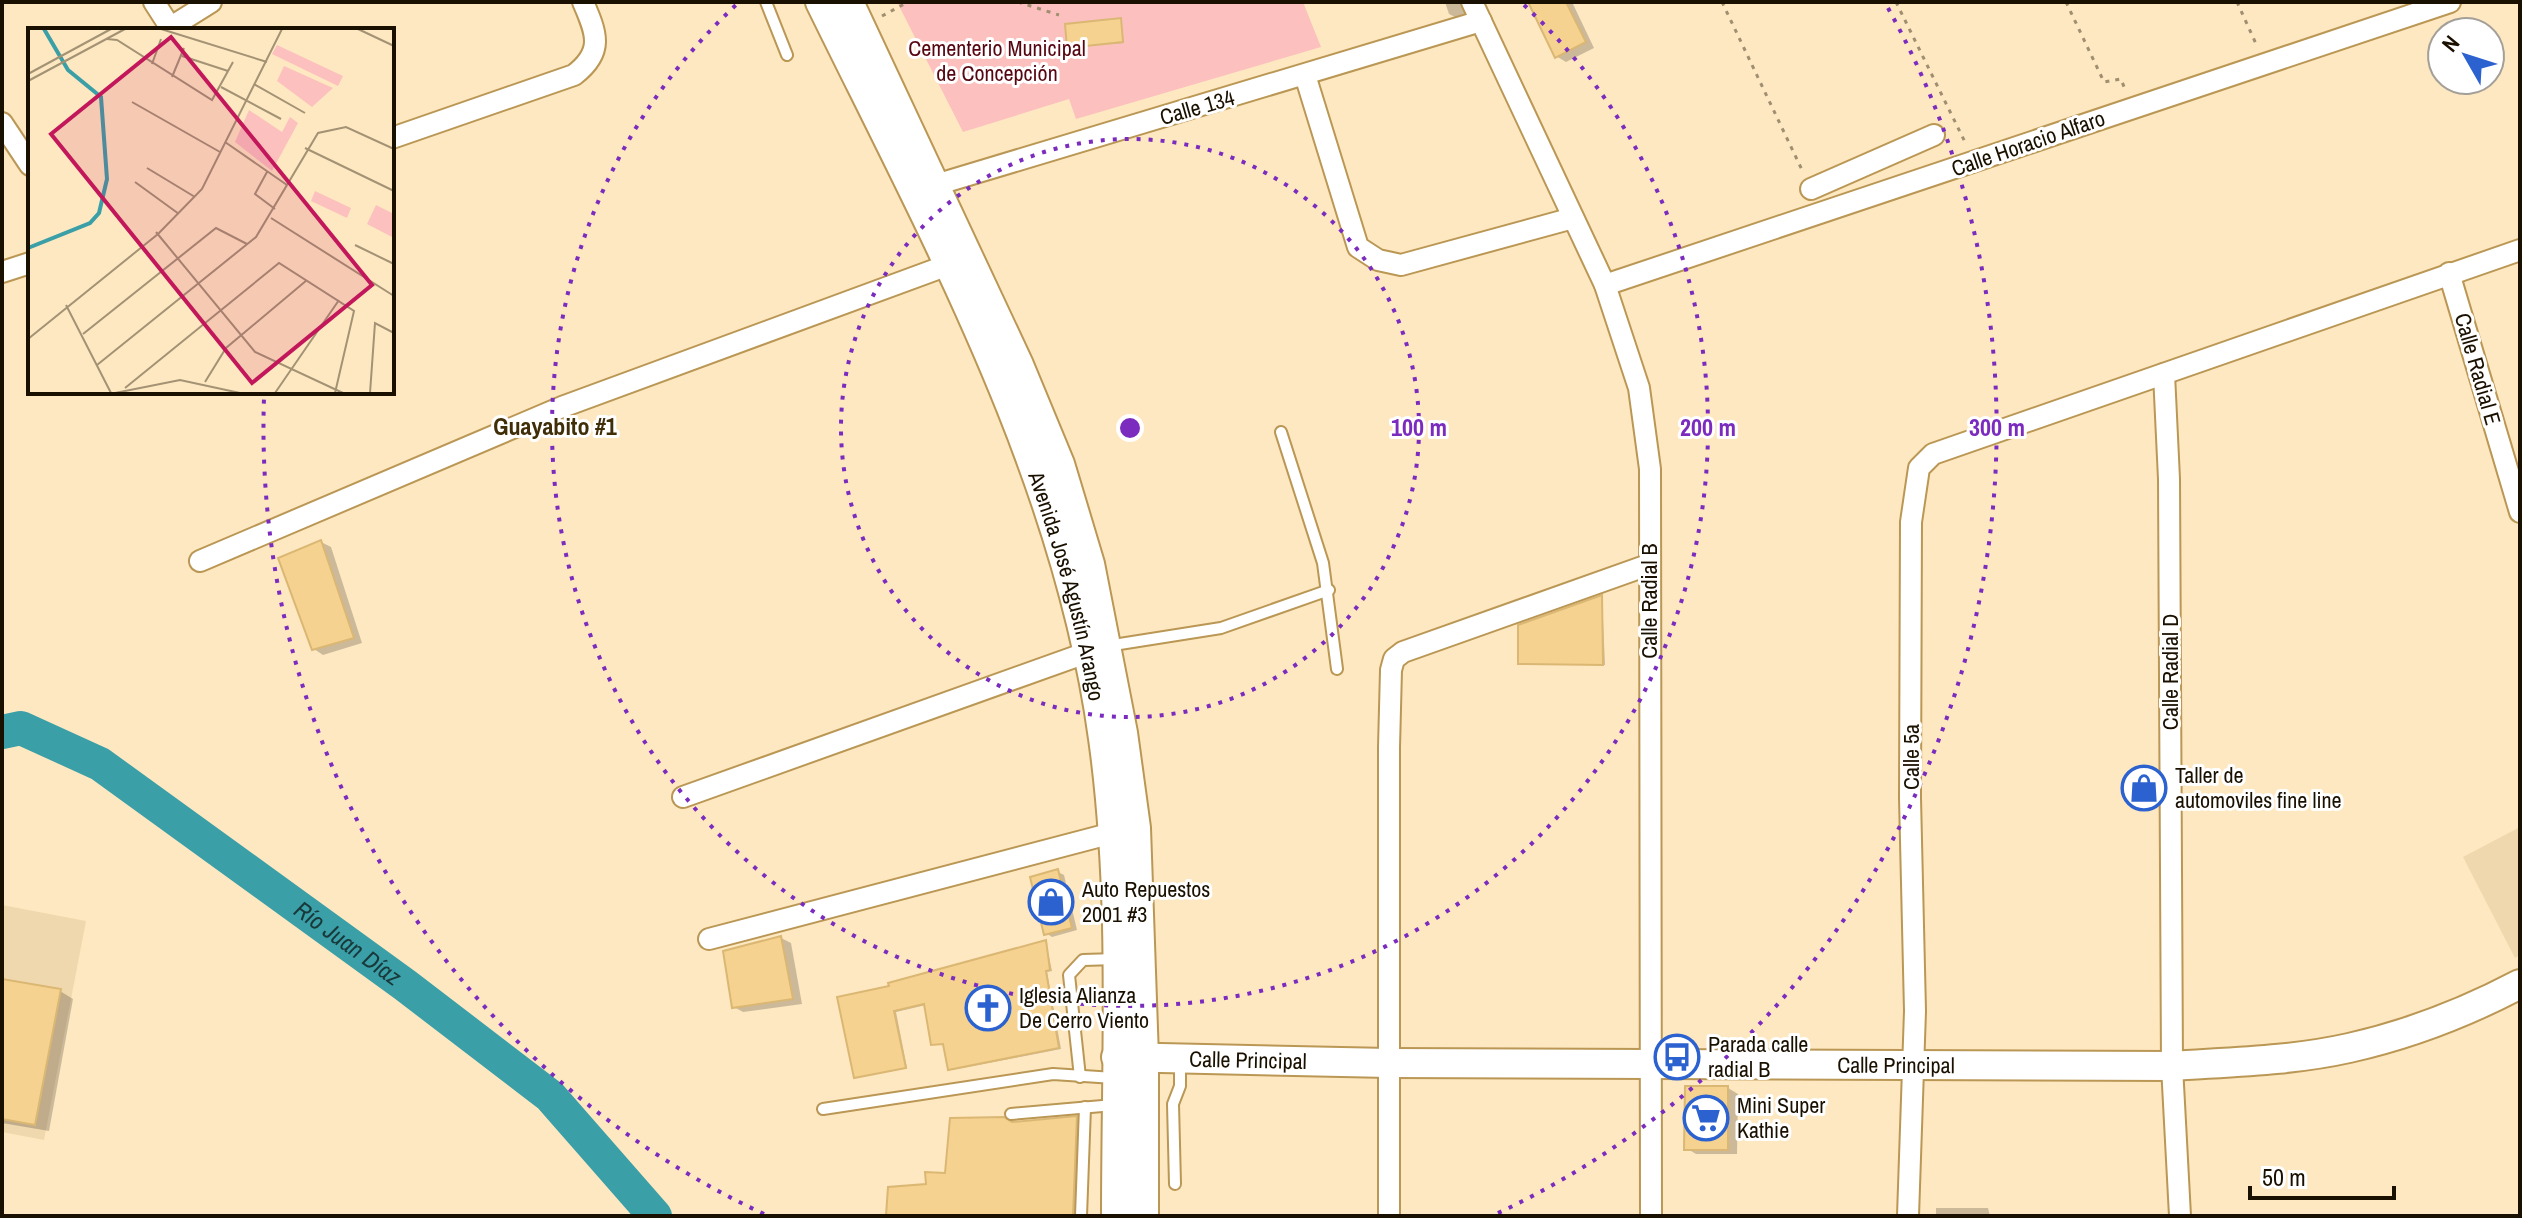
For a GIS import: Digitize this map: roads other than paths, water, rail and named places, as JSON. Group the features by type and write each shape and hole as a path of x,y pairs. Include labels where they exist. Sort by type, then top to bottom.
{"main road":[{"name":"Avenida José Agustín Arango","path":"820,2 924,188 1060,464 1090,564 1103,735 1125,830 1128,958 1123,1086 1116,1142 1116,1216"},
{"name":"Avenida José Agustín Arango","path":"855,15 924,188 948,265 1036,471 1096,649"},
{"name":"Avenida José Agustín Arango","path":"1123,1086 1144,1058 1128,958"},
{"name":"Calle Principal","path":"1123,1086 1144,1058 1389,1063 2172,1066 2294,1057 2347,1048 2454,1013 2520,984"},
{"name":"Avenida José Agustín Arango","path":"1123,1086 1144,1142 1144,1216"}],"street":[{"path":"154,2 171,28"},
{"path":"173,28 211,2"},
{"path":"394,137 574,75 591,62 596,43 583,2"},
{"name":"Calle Horacio Alfaro","path":"1605,285 2450,2"},
{"name":"Calle 134","path":"924,188 1305,75 1477,11"},
{"name":"Calle Radial B","path":"1477,11 1605,285 1639,388 1650,469 1651,1216"},
{"path":"1305,75 1358,247 1378,260 1401,265 1573,218"},
{"path":"2,123 28,162"},
{"path":"1811,189 1934,135"},
{"path":"1834,180 1843,204"},
{"path":"2164,374 2520,250"},
{"path":"2,272 28,264"},
{"path":"200,561 562,407 948,265"},
{"name":"Calle Radial E","path":"2449,273 2520,512"},
{"name":"Calle 5a","path":"1908,1216 1915,1011 1910,798 1911,522 1919,468 1933,454 2164,374"},
{"name":"Calle Radial D","path":"2164,374 2169,479 2172,1066 2180,1216"},
{"path":"1389,1216 1389,747 1394,659 1403,652 1648,565"},
{"path":"683,797 1096,649"},
{"path":"709,939 1125,830"}],"lane":[{"path":"766,2 787,55"},
{"path":"1281,432 1304,499 1329,590 1337,669"},
{"path":"1096,649 1221,628 1329,590"},
{"path":"1080,1077 1069,975 1083,960 1128,958"},
{"path":"1175,1184 1173,1104 1180,1086 1180,1058"},
{"path":"823,1109 1053,1074 1123,1086"},
{"path":"1011,1114 1085,1107 1123,1086"},
{"path":"1081,1216 1085,1107"},
{"path":"1116,1142 1174,1142"}],"waterway":[{"name":"Río Juan Díaz","path":"2,732 21,728 100,764 405,985 550,1096 655,1216"}],"place":[{"name":"Taller de automoviles fine line","path":"2144,788"},
{"name":"Auto Repuestos 2001 #3","path":"1051,902"},
{"name":"Iglesia Alianza De Cerro Viento","path":"988,1008"},
{"name":"Parada calle radial B","path":"1677,1057"},
{"name":"Mini Super Kathie","path":"1706,1118"}],"district":[{"name":"Guayabito #1","path":"555,427"}],"park label":[{"name":"Cementerio Municipal de Concepción","path":"997,60"}]}
